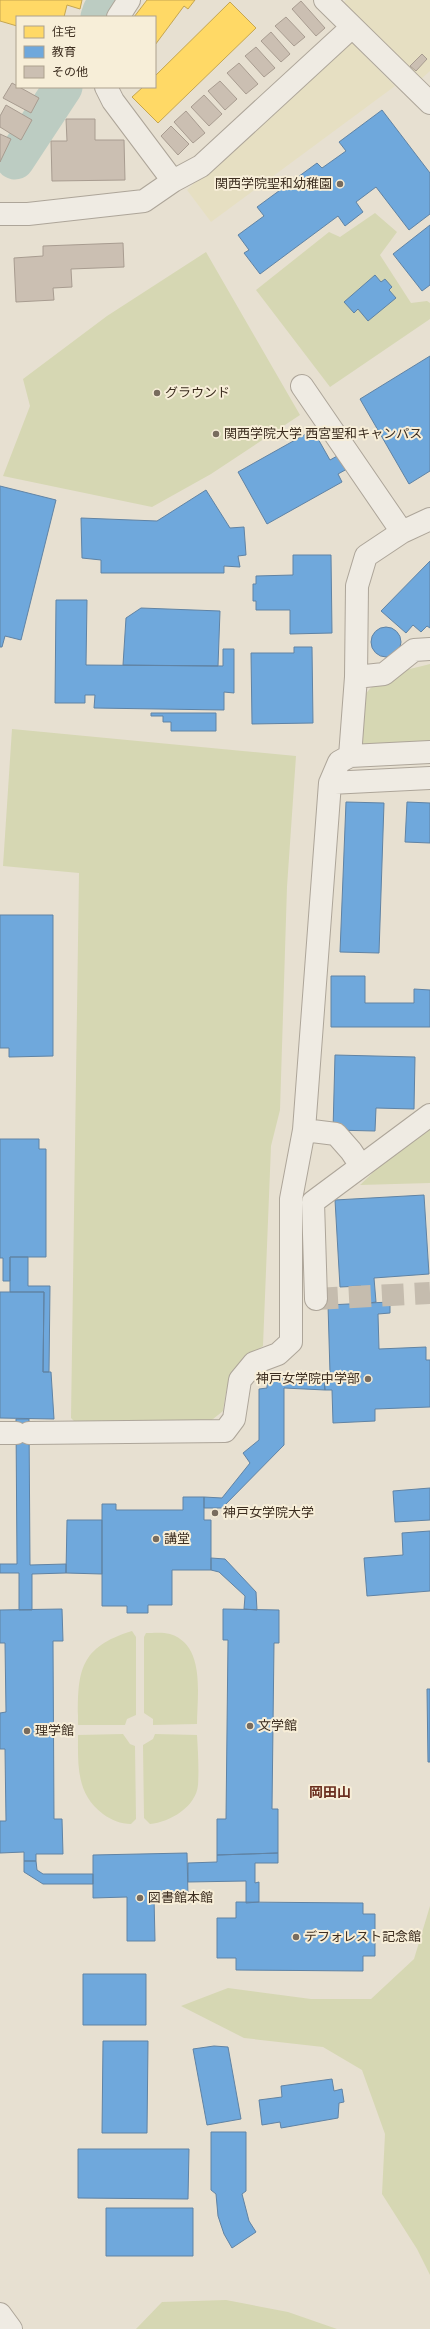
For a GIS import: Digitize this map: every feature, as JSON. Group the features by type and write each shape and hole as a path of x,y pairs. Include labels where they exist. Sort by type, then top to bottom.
{"street":[{"path":"119,16 130,0"},
{"path":"325,0 351,28 430,103"},
{"path":"0,214 28,214 144,202 173,182 201,166 351,28"},
{"path":"106,88 113,101 173,182"},
{"path":"302,386 402,532"},
{"path":"350,756 356,677 357,586 366,556 402,532 430,519"},
{"path":"356,677 384,674 414,650 430,649"},
{"path":"15,1433 225,1431 234,1418 240,1380 254,1363 278,1354 291,1342 291,1199 304,1130 330,784 339,762 350,756 430,752"},
{"path":"330,784 430,778"},
{"path":"291,1199 313,1202 430,1115"},
{"path":"304,1130 336,1134 351,1151 361,1166"},
{"path":"313,1202 316,1299"},
{"path":"0,2314 11,2329"}],"shaded area":[{"path":"346,0 430,0 430,71 420,80 342,4"},
{"path":"347,38 395,86 211,222 187,190"}],"green space":[{"path":"375,213 397,232 380,255 411,303 427,301 430,303 430,319 330,387 256,290 329,232 340,237"},
{"name":"グラウンド","path":"206,252 300,415 211,474 152,507 3,476 30,406 23,379 107,316"},
{"path":"430,664 430,745 371,749 353,744 361,709 368,691 388,676"},
{"path":"12,729 296,756 287,887 280,1110 271,1146 263,1346 237,1366 227,1388 223,1411 208,1423 77,1424 71,1418 79,873 3,866"},
{"path":"430,1119 430,1183 360,1185 423,1124"},
{"path":"132,1631 136,1637 136,1715 127,1719 125,1725 78,1725 80,1678 90,1655 100,1646 114,1638"},
{"path":"146,1633 170,1634 181,1640 189,1649 194,1660 197,1673 197,1724 153,1725 153,1719 144,1713 144,1637"},
{"path":"123,1734 130,1744 135,1746 136,1819 131,1824 113,1820 94,1806 83,1788 80,1778 78,1757 78,1735"},
{"path":"155,1734 197,1735 198,1785 192,1800 181,1812 166,1820 150,1824 144,1818 143,1745 153,1739"},
{"path":"430,1906 430,2275 417,2249 382,2194 385,2134 362,2070 323,2047 244,2038 181,2006 228,1988 311,1999 371,1999 414,1959"},
{"path":"226,2300 288,2312 337,2329 136,2329 162,2302"}],"building: 住宅":[{"path":"0,0 82,0 80,9 67,5 64,16 16,16 16,26 0,21"},
{"path":"147,0 195,0 188,9 184,6 156,44 156,16 135,16"},
{"path":"230,2 256,28 158,123 132,97 142,88 156,88 156,75"}],"building: 教育":[{"path":"382,110 430,173 430,214 409,230 376,187 356,202 363,212 345,226 338,216 260,274 244,253 249,250 238,235 264,216 257,207 317,163 322,168 346,151 339,142"},
{"path":"430,225 430,285 422,291 393,254"},
{"path":"375,275 381,282 385,279 392,287 389,290 396,298 368,321 358,309 354,313 344,302"},
{"path":"430,356 430,471 409,484 360,399"},
{"path":"313,430 330,460 339,455 347,469 338,474 342,482 267,524 238,472"},
{"path":"0,486 56,500 21,640 5,636 2,647 0,647"},
{"path":"206,490 230,528 244,527 246,555 238,556 240,567 224,566 224,573 101,573 101,560 82,558 81,518 157,521"},
{"path":"293,555 331,555 332,633 290,634 290,610 256,610 256,601 253,601 253,584 256,584 256,576 293,575"},
{"path":"430,561 430,628 427,626 421,632 413,625 406,633 381,611"},
{"path":"56,600 87,600 86,665 223,666 223,649 234,649 234,693 224,692 224,710 94,708 95,695 85,695 85,703 55,703"},
{"path":"141,608 220,611 218,666 123,665 126,618"},
{"path":"386,627 396,632 401,642 396,652 386,657 376,652 371,642 376,632"},
{"path":"294,647 312,647 313,723 252,724 251,653 294,653"},
{"path":"151,713 216,713 216,731 171,731 171,722 163,722 163,716 151,716"},
{"path":"346,802 384,803 379,953 340,952"},
{"path":"407,802 430,803 430,843 405,842"},
{"path":"0,915 53,915 53,1056 9,1057 9,1048 0,1048"},
{"path":"331,976 365,976 365,1003 414,1003 414,989 430,990 430,1027 331,1027"},
{"path":"335,1055 415,1057 414,1109 376,1108 375,1131 333,1130"},
{"path":"0,1139 39,1139 39,1149 46,1149 46,1257 10,1257 10,1281 3,1281 3,1258 0,1258"},
{"path":"424,1195 429,1274 374,1278 376,1302 362,1304 361,1286 340,1287 335,1200"},
{"path":"10,1257 28,1257 28,1286 50,1286 49,1372 43,1372 44,1292 10,1292"},
{"path":"0,1292 44,1292 43,1372 51,1372 54,1419 0,1418"},
{"path":"390,1302 390,1313 378,1314 379,1349 426,1347 426,1360 430,1360 430,1407 375,1409 375,1421 333,1423 332,1390 325,1390 324,1379 324,1374 330,1373 328,1305"},
{"path":"272,1375 285,1378 324,1379 325,1390 284,1388 284,1445 222,1508 204,1508 204,1497 222,1498 250,1463 243,1453 259,1440 259,1389 267,1388 267,1382"},
{"path":"16,1419 29,1419 30,1565 66,1564 66,1573 32,1574 32,1610 19,1610 19,1573 0,1573 0,1564 17,1564"},
{"path":"430,1488 430,1520 395,1522 393,1491"},
{"name":"講堂","path":"183,1497 204,1497 204,1520 211,1520 211,1570 172,1570 172,1605 148,1605 148,1613 127,1613 127,1606 102,1606 102,1504 116,1504 116,1510 183,1510"},
{"path":"67,1520 102,1520 102,1574 66,1573"},
{"path":"430,1531 430,1591 367,1596 364,1558 403,1555 402,1533"},
{"path":"211,1558 225,1559 256,1592 257,1610 244,1609 245,1596 219,1572 211,1570"},
{"name":"理学館","path":"62,1609 63,1641 53,1641 54,1819 62,1819 63,1854 36,1854 36,1861 24,1861 24,1852 0,1853 0,1821 6,1821 5,1749 0,1749 0,1713 6,1712 5,1643 0,1643 0,1610"},
{"name":"文学館","path":"223,1609 279,1610 279,1643 274,1643 272,1809 278,1809 278,1853 217,1855 217,1819 226,1819 228,1640 223,1640"},
{"path":"427,1689 430,1689 430,1762 428,1762"},
{"name":"図書館本館","path":"187,1853 188,1896 154,1897 155,1941 127,1941 127,1897 93,1898 93,1855"},
{"path":"278,1853 278,1863 255,1863 255,1883 259,1882 259,1902 246,1903 246,1881 188,1882 188,1863 217,1862 217,1855"},
{"path":"24,1861 36,1861 37,1870 43,1874 93,1874 93,1884 43,1884 24,1872"},
{"name":"デフォレスト記念館","path":"236,1902 363,1903 363,1914 375,1914 375,1956 363,1956 363,1971 236,1970 236,1958 217,1958 217,1918 236,1918"},
{"path":"83,1974 146,1974 146,2025 83,2025"},
{"path":"103,2041 148,2041 147,2133 102,2133"},
{"path":"214,2046 228,2047 241,2119 207,2125 193,2049"},
{"path":"332,2079 334,2091 342,2089 344,2102 339,2103 338,2118 281,2128 280,2122 262,2125 259,2100 282,2097 281,2086"},
{"path":"211,2132 246,2132 246,2191 242,2194 249,2221 256,2232 232,2248 224,2234 218,2216 216,2194 211,2190"},
{"path":"78,2149 189,2149 188,2199 78,2198"},
{"path":"106,2208 193,2208 193,2256 106,2256"}],"building: その他":[{"path":"301,1 325,28 316,36 292,9"},
{"path":"286,17 305,37 294,46 275,26"},
{"path":"271,32 290,54 281,62 261,41"},
{"path":"256,47 275,68 264,77 245,56"},
{"path":"422,54 427,59 416,71 410,66"},
{"path":"239,63 258,84 246,94 227,73"},
{"path":"220,81 237,99 225,110 208,91"},
{"path":"12,83 16,85 16,88 21,88 39,98 31,113 3,98"},
{"path":"204,95 222,114 209,126 191,107"},
{"path":"6,105 32,120 21,140 0,127 0,116"},
{"path":"186,111 205,133 193,143 174,122"},
{"path":"66,119 95,119 95,140 124,140 125,180 52,181 51,141 67,141"},
{"path":"171,126 189,144 178,155 161,136"},
{"path":"0,134 11,139 0,162"},
{"path":"123,243 124,267 71,269 72,287 53,288 54,300 16,302 14,258 43,256 43,246"}],"waterway":[{"path":"100,16 102,11"},
{"path":"15,160 62,88"}],"tunnel":[{"path":"316,1299 430,1293"}],"place":[{"name":"関西学院聖和幼稚園","path":"340,184"},
{"name":"グラウンド","path":"157,393"},
{"name":"関西学院大学 西宮聖和キャンパス","path":"216,434"},
{"name":"神戸女学院中学部","path":"368,1379"},
{"name":"神戸女学院大学","path":"215,1513"},
{"name":"講堂","path":"156,1539"},
{"name":"文学館","path":"250,1726"},
{"name":"理学館","path":"27,1731"},
{"name":"図書館本館","path":"140,1898"},
{"name":"デフォレスト記念館","path":"296,1937"}],"district":[{"name":"岡田山","path":"330,1792"}]}
